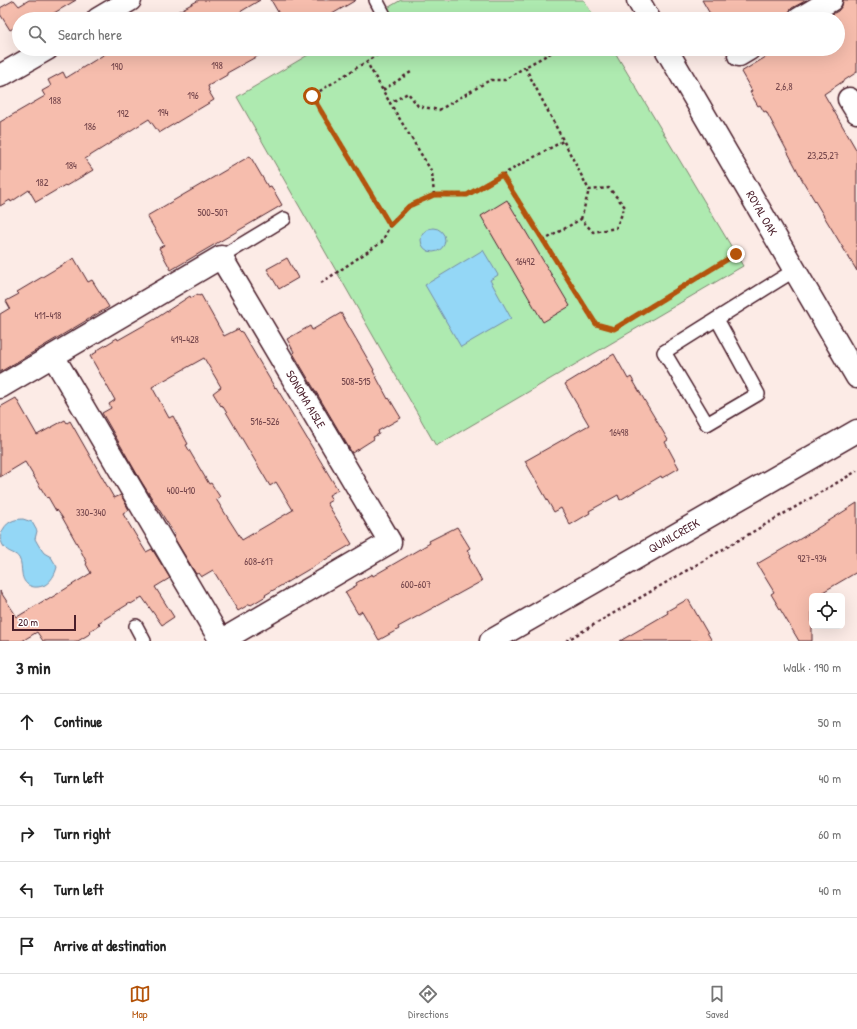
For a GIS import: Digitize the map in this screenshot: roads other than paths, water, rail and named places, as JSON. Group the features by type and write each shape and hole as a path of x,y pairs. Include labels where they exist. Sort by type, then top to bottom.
{"street":[{"path":"110,12 130,0"},
{"path":"638,0 645,12"},
{"path":"811,12 831,0"},
{"path":"0,76 35,56"},
{"name":"ROYAL OAK","path":"670,56 857,377"},
{"path":"0,387 220,256"},
{"name":"SONOMA AISLE","path":"53,356 221,641 390,542 220,256"},
{"name":"QUAILCREEK","path":"490,641 857,430"}],"lane":[{"path":"376,0 382,12"},
{"path":"220,256 284,219"},
{"path":"717,319 758,394 707,424 664,352 795,270"},
{"path":"136,626 144,641"}],"water":[{"path":"433,228 438,229 444,235 444,245 438,251 433,252 428,251 422,245 421,240 422,235 428,229"},
{"path":"483,250 498,275 490,280 511,318 461,347 425,285"},
{"path":"23,519 32,522 37,531 35,539 44,553 51,557 57,567 51,580 45,585 33,587 24,581 19,558 5,548 0,538 7,524 14,520"}]}
